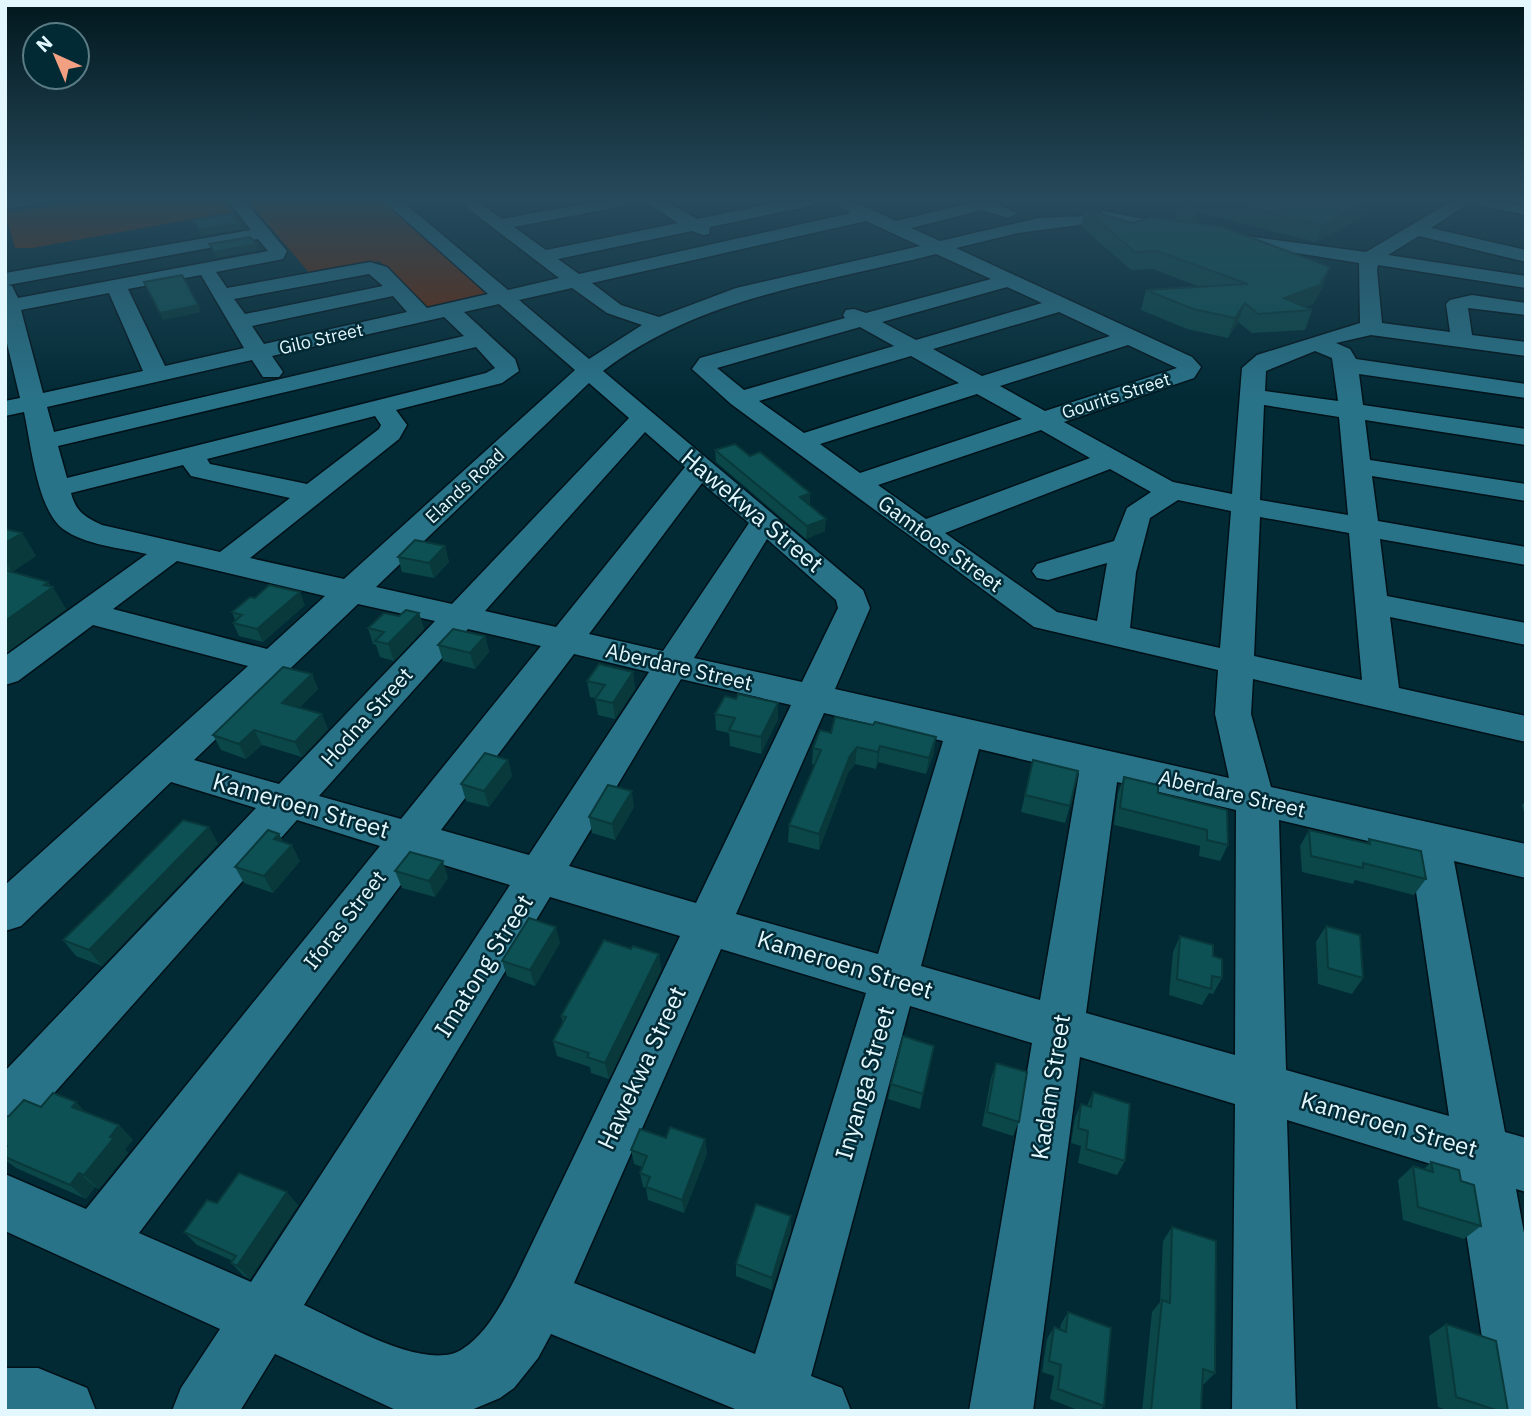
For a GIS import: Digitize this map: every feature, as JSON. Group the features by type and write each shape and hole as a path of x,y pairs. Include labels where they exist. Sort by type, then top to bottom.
{"street":[{"path":"6,296 124,267"},
{"path":"6,296 116,286 218,267"},
{"name":"Hawekwa Street","path":"5,1202 415,1386 433,1388 471,1379 501,1358 514,1344 537,1298 815,698 855,601 469,267"},
{"path":"555,267 614,309 660,324"},
{"name":"Gilo Street","path":"19,406 632,267"},
{"path":"639,267 661,283"},
{"name":"Elands Road","path":"6,911 588,372 621,346 660,324 737,296 858,267"},
{"name":"Gourits Street","path":"856,483 1188,371 1189,367 1184,362 978,267"},
{"path":"1368,267 1371,328"},
{"name":"Elands Road","path":"1429,267 1526,282"},
{"path":"221,295 365,268 380,271 423,316"},
{"path":"205,270 306,426"},
{"name":"Gamtoos Street","path":"1008,281 730,356 709,363 704,369 740,399 1046,620 1526,729"},
{"path":"116,286 157,375"},
{"path":"239,322 397,289"},
{"name":"Aberdare Street","path":"6,296 19,406 43,442 61,510 82,528 171,551 1526,861"},
{"path":"1462,341 1457,304 1472,301 1526,309"},
{"path":"834,303 1171,491 1526,556"},
{"path":"740,399 1059,305"},
{"path":"55,489 504,374 507,365 449,310"},
{"path":"1264,1411 1258,816 1233,714 1256,365 1316,343 1371,328 1424,342 1462,341 1501,352 1526,349"},
{"path":"801,442 1129,337"},
{"path":"43,442 481,339"},
{"path":"1316,343 1342,355 1346,365 1382,697"},
{"path":"1346,365 1526,391"},
{"path":"1252,396 1526,437"},
{"path":"226,563 394,429 380,407"},
{"name":"Hodna Street","path":"5,1109 643,418"},
{"path":"190,455 201,470 313,494"},
{"path":"923,531 1111,459"},
{"path":"1359,466 1526,493"},
{"name":"Iforas Street","path":"96,1243 408,838 700,467"},
{"path":"1112,637 1126,547 1137,514 1171,491"},
{"name":"Imatong Street","path":"204,1411 765,522"},
{"path":"1048,571 1126,547"},
{"path":"5,673 171,551"},
{"path":"1372,603 1526,634"},
{"path":"87,613 275,662"},
{"name":"Inyanga Street","path":"797,1402 895,980 965,732"},
{"name":"Kadam Street","path":"1001,1411 1100,764"},
{"name":"Kameroen Street","path":"164,766 540,877 709,923 1505,1159"},
{"path":"1429,839 1505,1159 1525,1411"},
{"path":"537,1298 797,1402"},
{"path":"5,1400 38,1400 64,1411"}],"shaded area":[{"path":"304,267 349,267 311,275"},
{"path":"385,267 462,267 489,290 484,296 426,309"}],"building":[{"path":"1201,267 1330,267 1320,285 1284,298 1312,310 1258,314 1245,303 1235,318 1193,309 1146,290 1248,284"},
{"path":"182,275 198,305 160,313 144,282"},
{"path":"735,444 750,456 760,452 810,493 800,497 826,519 807,526 715,450"},
{"path":"5,529 22,533 5,543"},
{"path":"415,540 445,546 429,563 398,557"},
{"path":"5,570 48,582 44,585 53,587 5,621"},
{"path":"269,585 300,592 257,629 233,623 242,615 232,612 250,597 255,598"},
{"path":"406,610 419,613 388,644 375,641 384,632 368,628 384,613 399,616"},
{"path":"453,629 485,636 470,653 438,645"},
{"path":"599,664 633,672 613,703 595,699 605,685 587,681"},
{"path":"283,667 312,674 282,703 322,714 295,742 254,730 239,744 213,735"},
{"path":"738,694 778,703 761,737 729,730 735,718 715,714 725,696 736,699"},
{"path":"835,717 873,725 875,722 936,737 929,758 880,746 878,752 857,747 850,756 819,834 789,825 821,750 813,748 820,730 831,733"},
{"path":"485,753 508,760 484,791 461,784"},
{"path":"1033,760 1078,771 1070,806 1025,795"},
{"path":"1124,777 1158,785 1158,793 1227,810 1228,845 1207,840 1207,830 1120,808"},
{"path":"608,785 632,791 612,824 589,817"},
{"path":"183,820 209,827 89,950 63,940 109,895"},
{"path":"268,830 279,834 274,839 292,845 264,876 235,867"},
{"path":"1309,830 1370,844 1369,839 1421,851 1426,879 1363,863 1363,868 1311,856"},
{"path":"410,852 443,861 429,881 395,871"},
{"path":"529,918 556,927 530,970 502,961"},
{"path":"1326,926 1360,935 1363,978 1328,968"},
{"path":"1180,936 1213,945 1213,956 1222,959 1222,978 1212,976 1211,989 1177,979"},
{"path":"604,940 659,954 605,1063 587,1057 589,1053 553,1041 566,1017 561,1016"},
{"path":"903,1036 934,1046 923,1094 891,1084"},
{"path":"996,1063 1027,1072 1019,1122 987,1112"},
{"path":"1093,1092 1130,1104 1125,1161 1086,1149 1088,1131 1078,1128 1081,1104 1091,1107"},
{"path":"53,1093 76,1102 72,1107 119,1125 110,1137 114,1138 84,1175 79,1173 70,1185 5,1157 5,1117 24,1100 41,1107"},
{"path":"670,1127 705,1139 682,1200 646,1187 650,1177 640,1173 647,1156 631,1150 640,1129 666,1138"},
{"path":"1431,1162 1459,1170 1461,1181 1474,1185 1481,1226 1418,1207 1413,1166 1433,1172"},
{"path":"239,1173 287,1192 237,1266 231,1263 236,1256 184,1232 207,1200 217,1203"},
{"path":"756,1204 791,1216 772,1278 736,1264"},
{"path":"1172,1227 1216,1241 1215,1373 1203,1369 1201,1411 1151,1411 1162,1300 1170,1303"},
{"path":"1068,1312 1111,1328 1104,1406 1058,1389 1061,1365 1049,1361 1054,1327 1066,1332"},
{"path":"1446,1324 1496,1341 1508,1411 1499,1411 1456,1397"}]}
